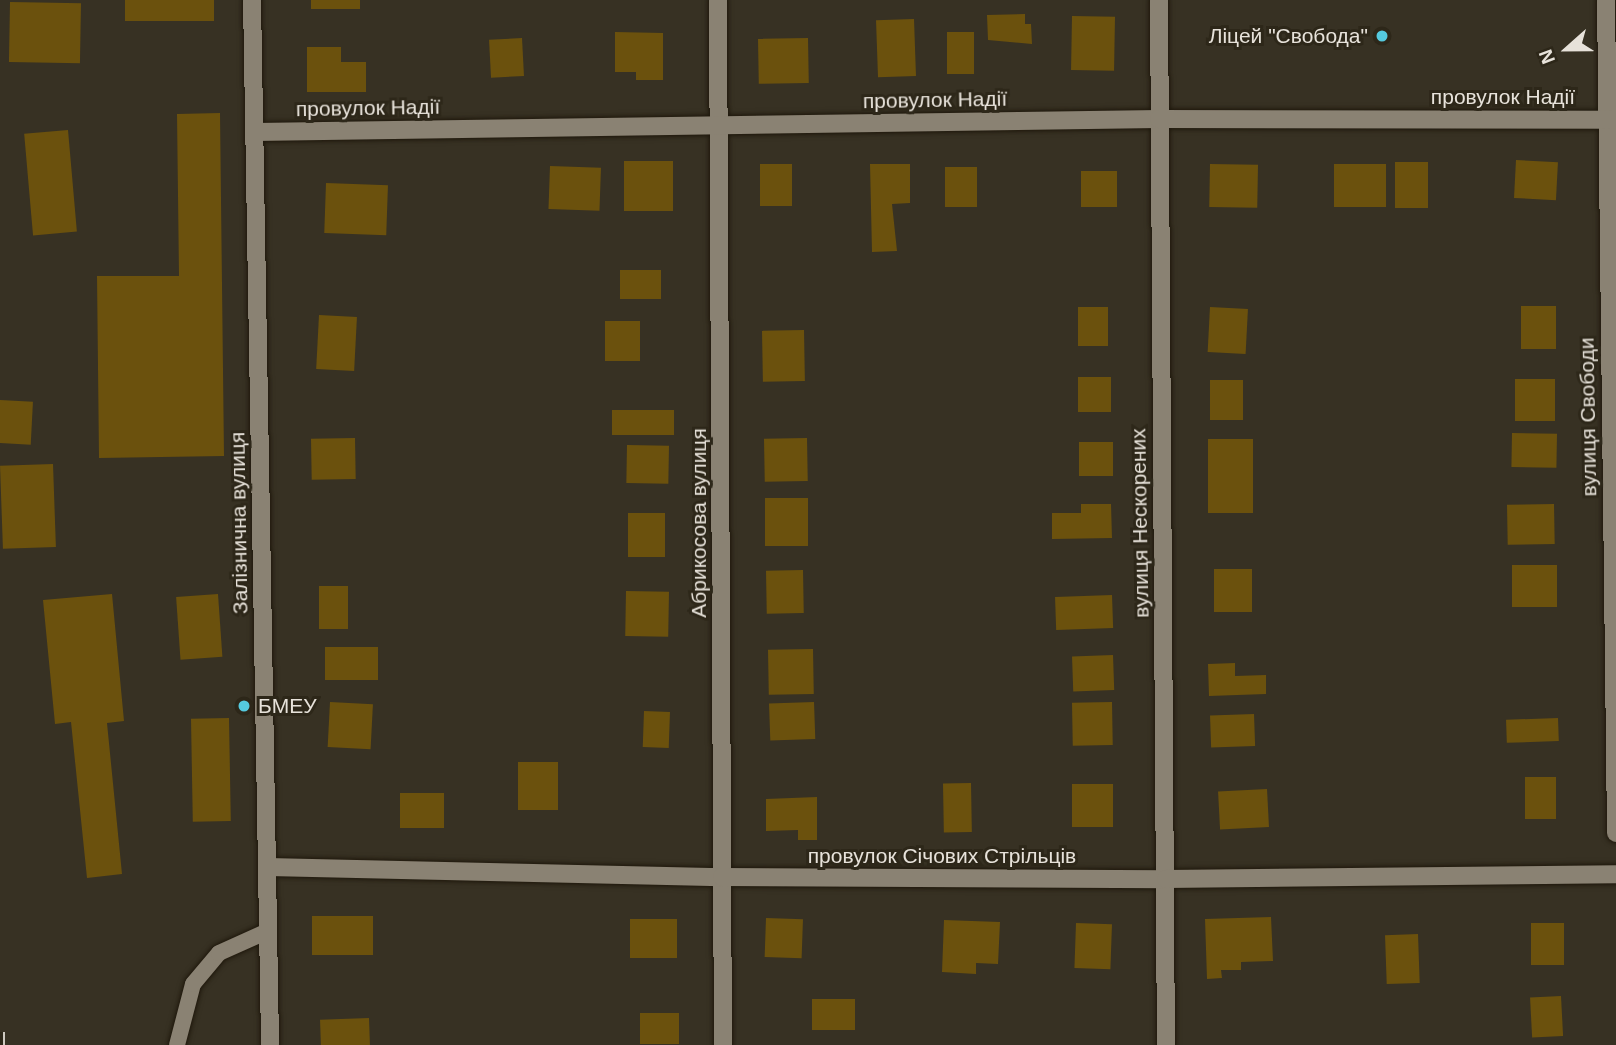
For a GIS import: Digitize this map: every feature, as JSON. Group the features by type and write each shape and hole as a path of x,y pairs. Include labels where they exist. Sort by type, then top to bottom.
{"street":[{"name":"Залізнична вулиця","path":"252,0 270,1045"},
{"name":"Абрикосова вулиця","path":"719,0 723,1045"},
{"name":"вулиця Нескорених","path":"1159,0 1166,1045"},
{"name":"вулиця Свободи","path":"1606,0 1611,120 1616,833"},
{"name":"провулок Надії","path":"255,132 1159,119 1611,120"},
{"name":"провулок Січових Стрільців","path":"268,867 722,877 1166,879 1616,874"}],"lane":[{"path":"177,1045 193,985 219,953 268,931"}],"building":[{"path":"125,0 214,0 214,21 125,21"},
{"path":"311,0 360,0 360,9 311,9"},
{"path":"10,2 81,3 80,63 9,62"},
{"path":"1025,14 1025,24 1031,24 1032,44 988,40 987,15"},
{"path":"1072,16 1115,17 1114,71 1071,70"},
{"path":"914,19 916,76 878,77 876,20"},
{"path":"615,32 663,33 663,80 636,80 636,72 615,72"},
{"path":"947,32 974,32 974,74 947,74"},
{"path":"522,38 524,76 491,78 489,40"},
{"path":"808,38 809,83 759,84 758,39"},
{"path":"307,47 341,47 341,62 366,62 366,92 307,92"},
{"path":"220,113 224,456 99,458 97,276 179,276 177,114"},
{"path":"68,130 77,232 33,235 24,134"},
{"path":"1516,160 1558,162 1556,200 1514,198"},
{"path":"624,161 673,161 673,211 624,211"},
{"path":"1395,162 1428,162 1428,208 1395,208"},
{"path":"760,164 792,164 792,206 760,206"},
{"path":"870,164 910,164 910,203 892,204 897,251 872,252"},
{"path":"1210,164 1258,165 1257,208 1209,207"},
{"path":"1334,164 1386,164 1386,207 1334,207"},
{"path":"550,166 601,168 599,211 548,209"},
{"path":"945,167 977,167 977,207 945,207"},
{"path":"1081,171 1117,171 1117,207 1081,207"},
{"path":"326,183 388,185 386,235 324,233"},
{"path":"620,270 661,270 661,299 620,299"},
{"path":"1521,306 1556,306 1556,349 1521,349"},
{"path":"1078,307 1108,307 1108,346 1078,346"},
{"path":"1210,307 1248,309 1246,354 1208,352"},
{"path":"319,315 357,317 354,371 316,369"},
{"path":"605,321 640,321 640,361 605,361"},
{"path":"804,330 805,381 763,382 762,331"},
{"path":"1078,377 1111,377 1111,412 1078,412"},
{"path":"1515,379 1555,379 1555,421 1515,421"},
{"path":"1210,380 1243,380 1243,420 1210,420"},
{"path":"0,400 33,402 31,445 0,443"},
{"path":"612,410 674,410 674,435 612,435"},
{"path":"1512,433 1557,434 1556,468 1511,467"},
{"path":"355,438 356,479 312,480 311,439"},
{"path":"807,438 808,481 765,482 764,439"},
{"path":"1208,439 1253,439 1253,513 1208,513"},
{"path":"1079,442 1113,442 1113,476 1079,476"},
{"path":"627,445 669,446 668,484 626,483"},
{"path":"53,464 56,547 3,549 0,466"},
{"path":"765,498 808,498 808,546 765,546"},
{"path":"1081,504 1111,504 1112,538 1052,539 1052,513 1081,513"},
{"path":"1554,504 1555,544 1508,545 1507,505"},
{"path":"628,513 665,513 665,557 628,557"},
{"path":"1512,565 1557,565 1557,607 1512,607"},
{"path":"1214,569 1252,569 1252,612 1214,612"},
{"path":"803,570 804,613 767,614 766,571"},
{"path":"319,586 348,586 348,629 319,629"},
{"path":"626,591 669,592 668,637 625,636"},
{"path":"112,594 124,721 107,723 122,874 87,878 71,722 55,724 43,600"},
{"path":"218,594 222,657 180,660 176,597"},
{"path":"1112,595 1113,628 1056,630 1055,597"},
{"path":"325,647 378,647 378,680 325,680"},
{"path":"813,649 814,694 769,695 768,650"},
{"path":"1113,655 1114,690 1073,691 1072,656"},
{"path":"1235,663 1235,676 1266,675 1266,694 1209,696 1208,664"},
{"path":"330,702 373,704 371,749 328,747"},
{"path":"814,702 815,739 770,741 769,704"},
{"path":"1112,702 1113,745 1073,746 1072,703"},
{"path":"644,711 670,712 669,748 643,747"},
{"path":"1254,714 1255,746 1211,748 1210,716"},
{"path":"229,718 231,821 193,822 191,719"},
{"path":"1558,718 1559,741 1507,743 1506,720"},
{"path":"518,762 558,762 558,810 518,810"},
{"path":"1525,777 1556,777 1556,819 1525,819"},
{"path":"943,783 971,783 972,832 944,832"},
{"path":"1072,784 1113,784 1113,827 1072,827"},
{"path":"1267,789 1269,827 1220,830 1218,792"},
{"path":"400,793 444,793 444,828 400,828"},
{"path":"817,797 817,840 798,840 798,830 766,831 766,799"},
{"path":"312,916 373,916 373,955 312,955"},
{"path":"1271,917 1273,961 1241,962 1241,970 1221,970 1222,978 1207,979 1205,919"},
{"path":"766,918 803,919 802,958 765,957"},
{"path":"630,919 677,919 677,958 630,958"},
{"path":"944,920 1000,922 998,964 976,963 976,974 942,972"},
{"path":"1076,923 1112,924 1110,969 1074,968"},
{"path":"1531,923 1564,923 1564,965 1531,965"},
{"path":"1418,934 1420,983 1387,984 1385,935"},
{"path":"1561,996 1563,1036 1532,1038 1530,998"},
{"path":"812,999 855,999 855,1030 812,1030"},
{"path":"640,1013 679,1013 679,1044 640,1044"},
{"path":"369,1018 370,1045 321,1045 320,1020"}],"railway":[{"path":"1,1032 1,1045"}],"place":[{"name":"Ліцей \"Свобода\"","path":"1382,36"},
{"name":"БМЕУ","path":"244,706"}]}
